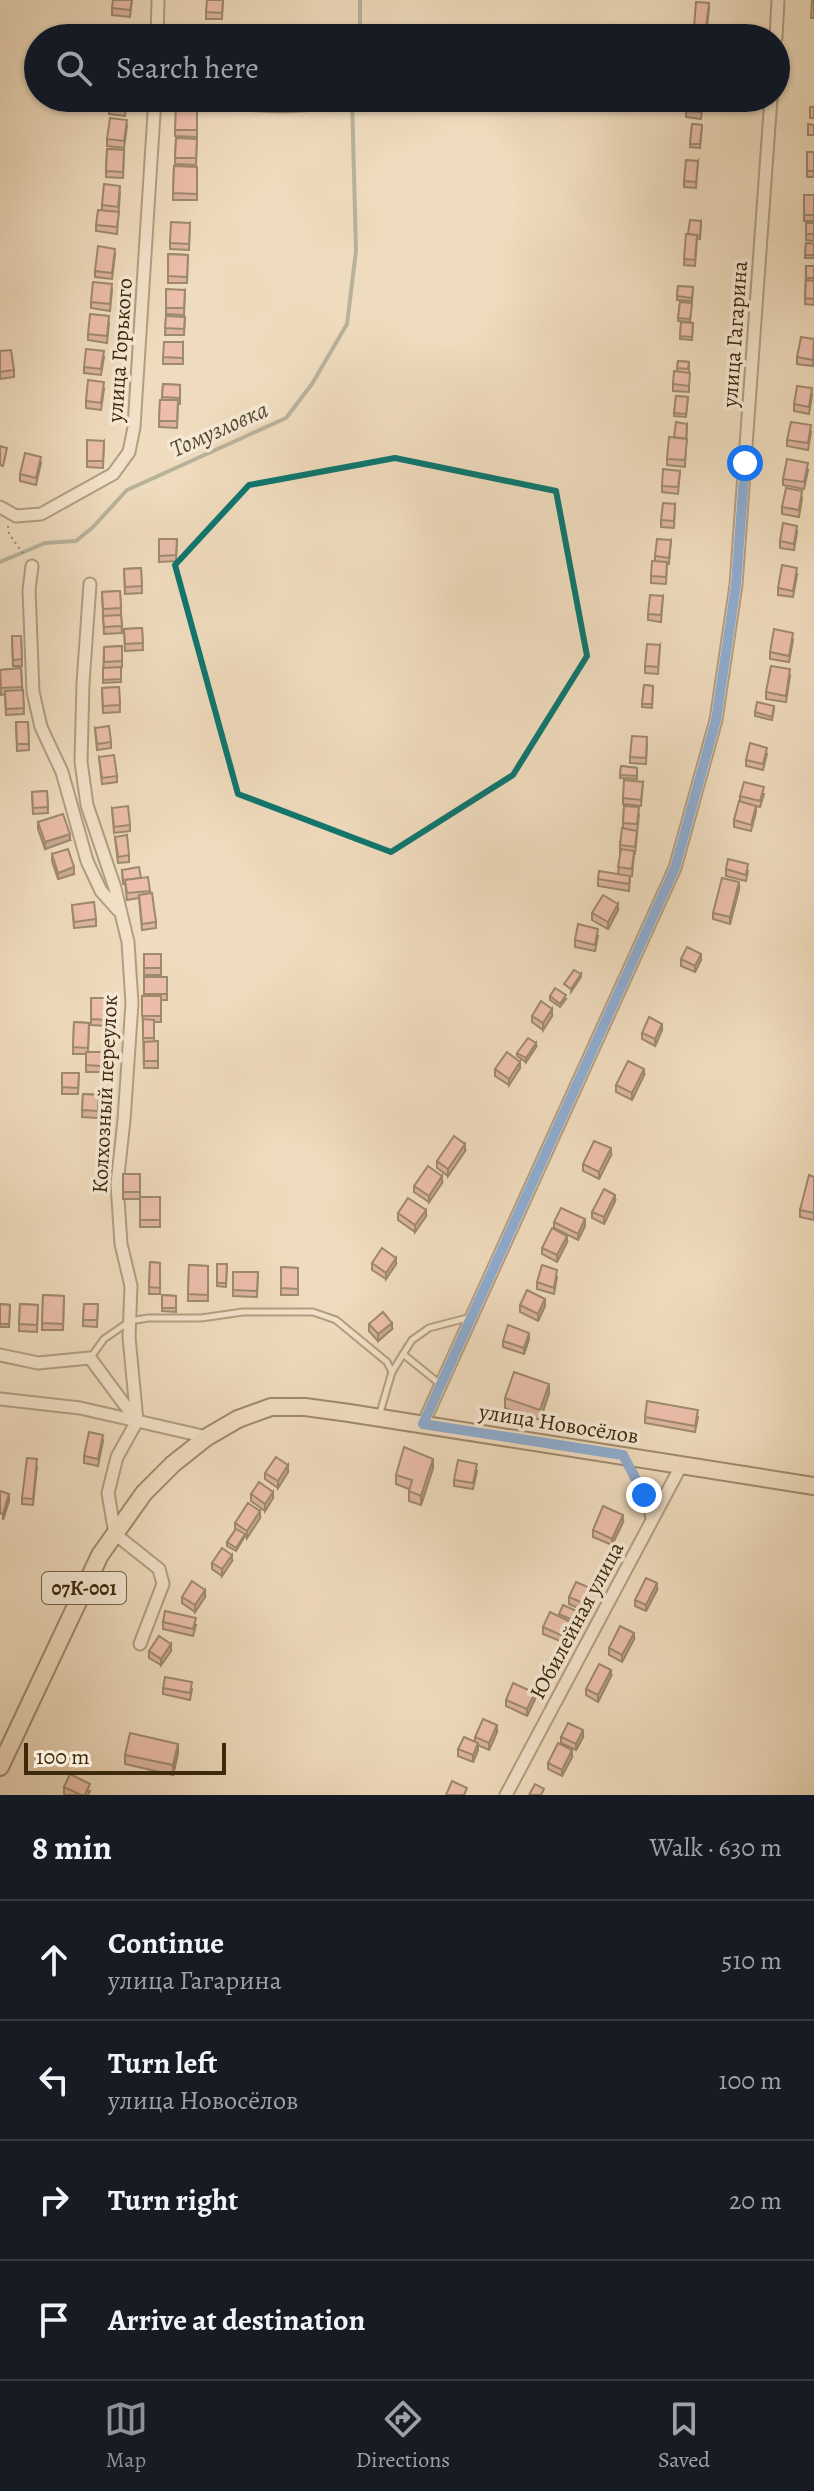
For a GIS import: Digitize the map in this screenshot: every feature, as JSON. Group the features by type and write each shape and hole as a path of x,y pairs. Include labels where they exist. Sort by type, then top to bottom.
{"main road":[{"name":"улица Новосёлов","path":"207,1437 238,1419 271,1407 305,1407 814,1486"},
{"name":"07К-001","path":"0,1767 100,1555 144,1493 173,1464 207,1437"}],"street":[{"path":"157,24 158,0"},
{"path":"777,24 778,0"},
{"name":"улица Горького","path":"0,507 16,516 41,514 113,474 129,452 134,427 154,112"},
{"name":"улица Гагарина","path":"423,1424 675,868 716,720 736,585 770,112"},
{"name":"Колхозный переулок","path":"32,566 29,590 33,692 41,727 62,772 87,861 101,891 121,913"},
{"name":"Колхозный переулок","path":"90,584 81,762 87,805 128,942 132,1003 117,1184 121,1244 131,1286 130,1321 137,1421"},
{"path":"0,1355 38,1363 90,1358 137,1421"},
{"path":"0,1399 80,1408 207,1437"},
{"path":"137,1421 117,1457 108,1493 115,1534 159,1569 163,1584 140,1644"},
{"name":"Юбилейная улица","path":"506,1795 682,1464"}],"lane":[{"path":"90,1358 104,1339 130,1321 201,1318 243,1312 313,1312 336,1320 387,1362 392,1372"},
{"path":"379,1417 392,1372 412,1340 429,1328 472,1316"},
{"path":"403,1354 441,1385"},
{"path":"623,1455 644,1495 651,1523"}],"path":[{"path":"9,534 32,566"}],"highlighted area":[{"path":"395,458 556,491 587,656 513,775 391,852 238,794 175,565 249,485"}],"building":[{"path":"113,0 132,0 130,10 112,8"},
{"path":"207,0 223,0 222,13 206,12"},
{"path":"814,0 814,18 811,18"},
{"path":"696,2 709,3 706,24 694,24"},
{"path":"810,107 814,107 814,118 810,118"},
{"path":"176,112 197,112 197,130 175,130"},
{"path":"110,118 127,120 124,141 107,139"},
{"path":"692,124 702,125 700,144 690,144"},
{"path":"808,124 814,125 814,135 808,135"},
{"path":"176,138 197,139 196,158 175,158"},
{"path":"107,149 124,150 123,172 106,171"},
{"path":"807,152 814,152 814,171 807,171"},
{"path":"686,160 698,161 696,182 684,181"},
{"path":"174,166 197,167 197,194 173,193"},
{"path":"104,184 120,186 118,207 102,205"},
{"path":"804,195 814,195 814,215 804,215"},
{"path":"98,210 119,212 117,227 96,225"},
{"path":"690,220 701,221 700,236 688,234"},
{"path":"171,222 190,223 189,244 170,243"},
{"path":"806,223 814,223 814,234 806,234"},
{"path":"686,234 697,235 695,260 684,259"},
{"path":"806,243 814,244 814,255 805,255"},
{"path":"98,246 115,249 112,273 95,271"},
{"path":"168,254 188,255 187,277 168,276"},
{"path":"806,266 814,266 814,278 806,278"},
{"path":"806,280 814,281 814,299 805,298"},
{"path":"93,282 112,284 110,304 91,302"},
{"path":"678,286 693,287 692,298 677,296"},
{"path":"166,289 185,290 184,308 166,308"},
{"path":"680,302 692,303 690,319 678,318"},
{"path":"90,314 109,316 107,336 88,334"},
{"path":"166,316 185,317 184,329 165,328"},
{"path":"681,322 693,323 692,337 680,336"},
{"path":"801,337 814,339 813,360 797,357"},
{"path":"164,342 183,342 183,358 163,357"},
{"path":"86,349 104,351 101,369 84,367"},
{"path":"11,350 14,370 0,372 0,351"},
{"path":"678,361 689,362 688,369 677,368"},
{"path":"674,371 690,373 689,386 673,384"},
{"path":"88,380 104,382 101,403 86,401"},
{"path":"163,384 180,385 180,398 162,397"},
{"path":"797,386 812,388 809,407 794,404"},
{"path":"676,396 688,397 686,414 674,413"},
{"path":"160,400 178,400 177,421 159,421"},
{"path":"676,422 687,424 686,439 674,437"},
{"path":"791,422 811,425 808,443 787,440"},
{"path":"669,437 687,439 685,460 667,459"},
{"path":"87,440 104,441 103,461 87,461"},
{"path":"0,446 7,448 3,466 0,465"},
{"path":"25,453 41,457 36,478 20,474"},
{"path":"787,459 808,463 804,482 783,479"},
{"path":"663,469 680,471 678,487 662,486"},
{"path":"786,488 802,491 799,510 782,507"},
{"path":"663,503 675,504 674,521 661,520"},
{"path":"783,523 797,526 794,544 780,541"},
{"path":"159,539 177,539 176,555 159,556"},
{"path":"657,539 671,540 669,558 655,556"},
{"path":"652,561 667,562 666,577 651,576"},
{"path":"782,565 797,568 793,591 778,588"},
{"path":"141,568 142,586 125,587 124,569"},
{"path":"120,591 121,608 103,609 102,592"},
{"path":"650,595 663,596 661,615 648,614"},
{"path":"121,615 122,626 104,627 103,616"},
{"path":"142,628 143,643 125,644 124,629"},
{"path":"774,629 793,633 789,656 770,652"},
{"path":"12,636 21,636 22,659 13,660"},
{"path":"647,644 660,645 658,667 645,666"},
{"path":"122,646 122,661 104,662 104,647"},
{"path":"771,666 790,669 786,696 766,692"},
{"path":"121,667 121,679 103,680 103,668"},
{"path":"21,668 22,687 1,688 0,670"},
{"path":"644,685 653,686 652,704 642,704"},
{"path":"119,687 120,705 103,706 102,688"},
{"path":"23,690 24,708 6,709 5,691"},
{"path":"757,702 774,706 772,717 755,712"},
{"path":"16,722 28,722 29,744 17,744"},
{"path":"109,726 111,742 97,744 95,728"},
{"path":"632,736 647,737 646,758 630,757"},
{"path":"750,743 767,748 763,764 746,760"},
{"path":"114,755 117,776 102,778 99,757"},
{"path":"621,766 637,768 637,776 620,775"},
{"path":"624,780 643,782 641,800 623,798"},
{"path":"744,782 764,787 760,801 740,796"},
{"path":"47,791 48,807 33,808 32,792"},
{"path":"739,801 756,806 751,825 734,820"},
{"path":"128,806 130,825 114,827 112,808"},
{"path":"624,806 639,807 637,824 623,823"},
{"path":"63,814 70,834 45,842 38,822"},
{"path":"622,828 637,831 635,847 620,845"},
{"path":"127,835 129,855 118,857 115,837"},
{"path":"68,849 74,867 58,873 52,854"},
{"path":"621,849 634,851 632,869 618,867"},
{"path":"728,859 748,864 746,875 726,869"},
{"path":"139,867 141,878 123,880 122,870"},
{"path":"599,871 630,876 629,884 598,879"},
{"path":"148,877 150,891 127,893 125,880"},
{"path":"722,878 739,882 730,917 713,913"},
{"path":"152,893 156,922 142,924 139,895"},
{"path":"603,895 618,904 608,922 592,913"},
{"path":"94,902 96,919 74,922 72,905"},
{"path":"578,924 598,929 595,945 575,940"},
{"path":"687,947 701,954 695,966 681,959"},
{"path":"144,954 161,954 161,968 144,968"},
{"path":"574,970 581,974 571,989 564,984"},
{"path":"144,977 167,977 167,994 144,994"},
{"path":"555,988 566,995 560,1004 550,996"},
{"path":"142,996 161,996 161,1016 142,1016"},
{"path":"91,998 109,998 108,1020 91,1019"},
{"path":"541,1001 552,1009 543,1023 532,1016"},
{"path":"649,1017 662,1024 655,1039 642,1033"},
{"path":"143,1019 154,1020 154,1038 143,1038"},
{"path":"74,1022 89,1023 88,1048 73,1047"},
{"path":"528,1038 536,1043 526,1058 517,1053"},
{"path":"158,1041 158,1061 144,1061 144,1042"},
{"path":"86,1052 102,1052 102,1066 86,1065"},
{"path":"507,1052 520,1062 509,1079 495,1069"},
{"path":"628,1061 644,1069 632,1093 616,1085"},
{"path":"62,1073 79,1073 78,1088 62,1087"},
{"path":"83,1094 99,1095 98,1111 82,1110"},
{"path":"454,1136 465,1144 448,1169 437,1161"},
{"path":"594,1141 611,1148 599,1172 583,1164"},
{"path":"428,1166 442,1176 429,1196 414,1186"},
{"path":"123,1174 140,1174 140,1192 123,1192"},
{"path":"809,1175 814,1177 814,1213 800,1210"},
{"path":"604,1189 615,1195 604,1217 592,1212"},
{"path":"140,1197 160,1197 160,1220 140,1220"},
{"path":"408,1198 426,1210 415,1225 398,1213"},
{"path":"561,1208 585,1219 578,1234 554,1222"},
{"path":"552,1228 567,1236 557,1255 542,1248"},
{"path":"382,1248 396,1258 386,1273 372,1263"},
{"path":"150,1262 160,1263 160,1288 149,1287"},
{"path":"217,1264 227,1264 226,1283 217,1283"},
{"path":"189,1265 208,1266 208,1295 188,1294"},
{"path":"542,1265 557,1270 554,1288 537,1282"},
{"path":"281,1267 298,1268 298,1289 281,1288"},
{"path":"233,1272 258,1272 257,1291 233,1290"},
{"path":"527,1290 545,1299 538,1314 520,1305"},
{"path":"43,1295 64,1296 63,1324 42,1323"},
{"path":"162,1295 176,1296 176,1308 162,1308"},
{"path":"0,1304 10,1305 9,1324 0,1324"},
{"path":"20,1304 38,1305 37,1325 19,1324"},
{"path":"84,1304 98,1304 97,1320 83,1320"},
{"path":"383,1312 392,1323 378,1334 369,1324"},
{"path":"508,1325 529,1333 524,1348 503,1341"},
{"path":"514,1372 549,1384 540,1410 505,1398"},
{"path":"647,1401 698,1410 695,1426 645,1417"},
{"path":"89,1432 103,1435 98,1459 84,1456"},
{"path":"404,1447 433,1459 421,1496 409,1491 412,1480 396,1475"},
{"path":"276,1457 288,1465 278,1481 265,1473"},
{"path":"27,1458 37,1459 33,1499 22,1498"},
{"path":"458,1460 477,1464 473,1483 454,1480"},
{"path":"259,1482 273,1492 265,1504 251,1494"},
{"path":"0,1491 9,1494 3,1514 0,1513"},
{"path":"248,1503 260,1511 247,1531 235,1523"},
{"path":"603,1506 623,1515 612,1539 593,1530"},
{"path":"236,1529 245,1534 236,1548 227,1542"},
{"path":"222,1548 232,1555 222,1569 212,1563"},
{"path":"646,1578 657,1583 646,1605 635,1600"},
{"path":"192,1581 205,1590 195,1605 182,1597"},
{"path":"576,1582 590,1588 583,1603 569,1597"},
{"path":"563,1605 579,1612 575,1621 559,1614"},
{"path":"165,1611 196,1618 193,1629 163,1622"},
{"path":"550,1612 571,1622 565,1637 543,1627"},
{"path":"620,1626 634,1633 622,1655 609,1648"},
{"path":"159,1636 171,1644 161,1659 149,1651"},
{"path":"599,1664 611,1670 598,1695 586,1689"},
{"path":"165,1677 192,1682 190,1693 163,1688"},
{"path":"513,1683 535,1693 527,1709 506,1700"},
{"path":"483,1719 497,1725 489,1743 475,1737"},
{"path":"568,1723 583,1730 576,1744 561,1737"},
{"path":"130,1733 178,1744 173,1765 125,1755"},
{"path":"464,1737 478,1743 473,1755 458,1749"},
{"path":"558,1743 572,1750 562,1770 548,1763"},
{"path":"70,1774 90,1784 85,1795 64,1787"},
{"path":"452,1781 467,1788 464,1795 446,1795"},
{"path":"535,1784 544,1789 541,1795 529,1795"}],"waterway":[{"name":"Томузловка","path":"360,0 360,24"},
{"name":"Томузловка","path":"0,562 45,543 76,541 127,490 286,418 312,384 347,324 356,251 352,112"}],"route":[{"path":"644,1495 623,1455 423,1424 675,868 716,720 736,585 745,463"}]}
